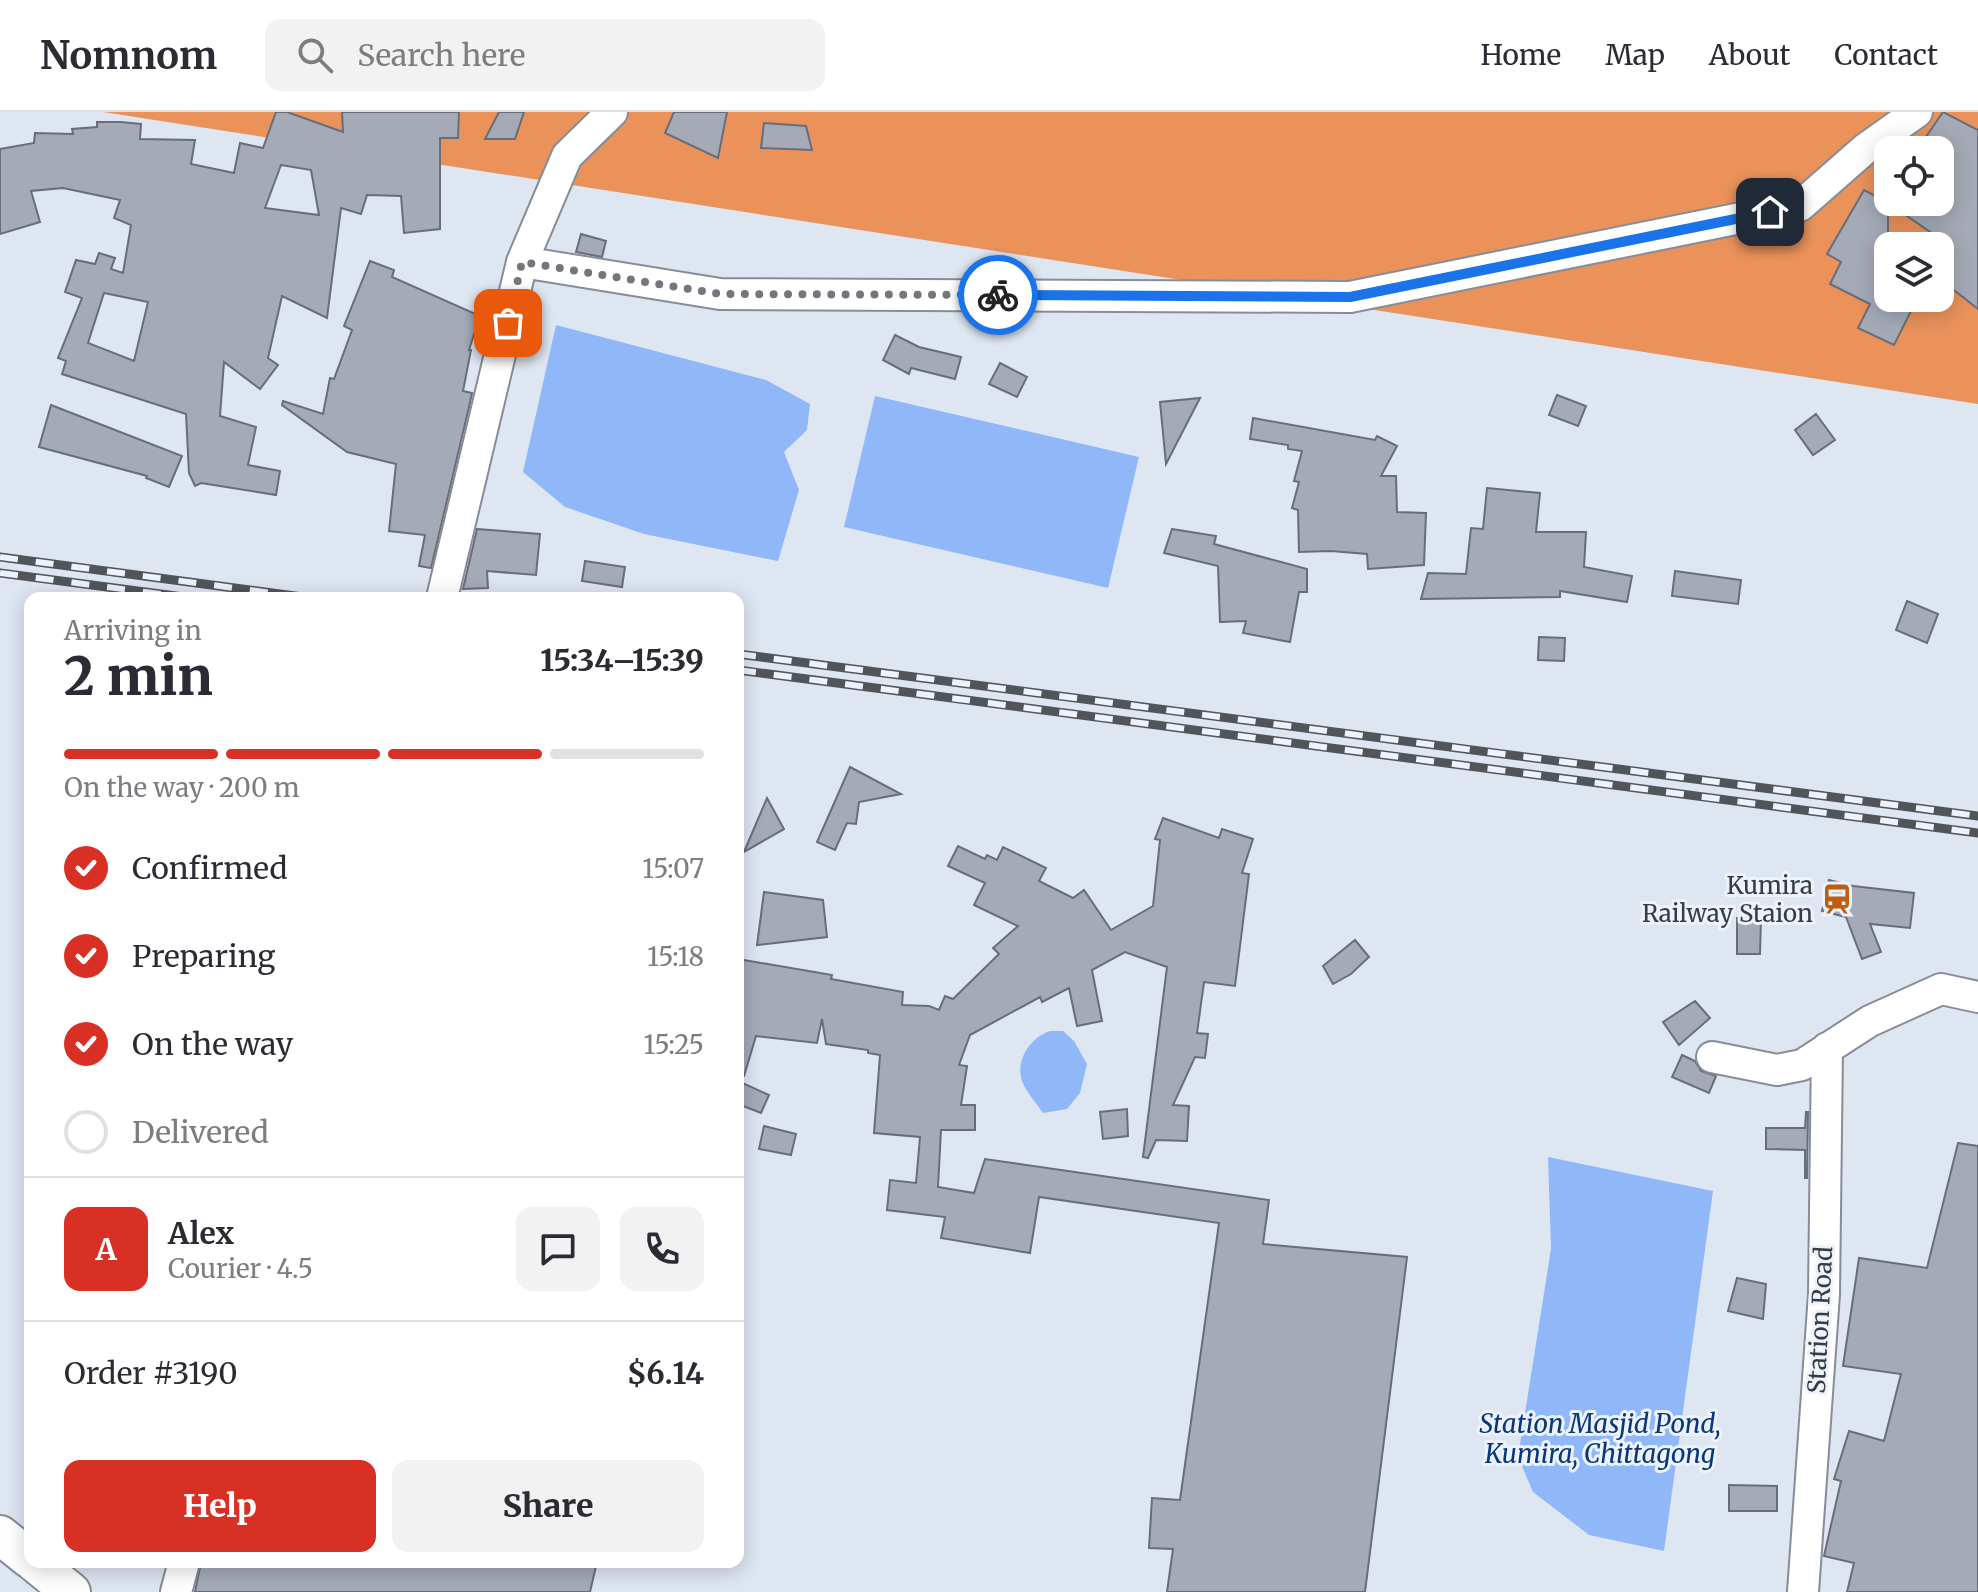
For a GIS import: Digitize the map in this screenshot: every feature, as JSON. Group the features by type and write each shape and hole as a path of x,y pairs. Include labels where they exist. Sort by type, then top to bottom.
{"street":[{"path":"443,592 522,262 567,156 612,112"},
{"path":"522,262 720,294 1350,297 1800,206 1865,149 1917,112"},
{"path":"1712,1057 1777,1070 1802,1065 1870,1021 1941,989 1978,997"},
{"name":"Station Road","path":"1803,1592 1824,1294 1827,1048"},
{"path":"0,1535 24,1554"},
{"path":"41,1568 71,1592"},
{"path":"176,1592 182,1568"}],"shaded area":[{"path":"103,112 1978,112 1978,404"}],"water":[{"path":"556,325 766,380 810,404 807,430 784,452 799,490 778,561 644,534 565,507 523,472"},
{"path":"875,396 1139,457 1108,588 844,527"},
{"path":"1050,1031 1063,1031 1074,1041 1087,1064 1080,1093 1067,1109 1043,1113 1029,1094 1020,1073 1026,1050 1037,1038"},
{"name":"Station Masjid Pond, Kumira, Chittagong","path":"1548,1157 1713,1191 1664,1551 1589,1535 1533,1492 1518,1457 1551,1249"}],"building":[{"path":"276,112 287,112 343,132 342,112 459,112 458,138 440,138 440,229 404,233 401,196 367,195 361,214 341,208 327,318 282,296 268,358 278,365 260,389 224,362 220,416 256,427 248,465 280,471 276,495 201,483 195,486 189,473 186,414 62,374 66,361 58,358 82,298 65,292 76,260 95,264 99,253 115,258 111,269 123,273 131,225 114,218 120,200 63,188 31,191 40,222 0,234 0,149 34,143 35,133 73,134 72,129 97,127 97,122 141,124 140,139 195,140 191,164 234,173 240,143 263,148","holes":["281,165 311,170 319,215 265,208","104,293 148,302 134,361 88,343"]},
{"path":"499,112 524,112 515,139 485,139"},
{"path":"674,112 727,112 718,158 665,133"},
{"path":"1943,112 1978,130 1978,309 1954,290 1954,232 1930,232 1907,216 1954,216 1954,136 1927,136"},
{"path":"764,123 806,126 812,150 761,148"},
{"path":"1864,190 1874,195 1874,216 1888,216 1888,232 1874,232 1874,312 1910,312 1894,345 1858,328 1870,304 1830,284 1841,262 1827,254"},
{"path":"581,234 606,241 602,257 576,252"},
{"path":"370,261 394,270 392,277 480,316 469,350 463,391 472,393 431,568 419,566 425,535 389,531 396,464 347,452 282,405 283,401 323,414 330,378 334,379 352,330 344,326"},
{"path":"895,335 919,347 961,357 955,379 911,368 909,374 883,360"},
{"path":"1000,363 1027,377 1017,397 989,384"},
{"path":"1557,395 1586,406 1578,426 1549,415"},
{"path":"1200,398 1166,464 1160,402"},
{"path":"51,405 182,456 169,487 147,476 39,447"},
{"path":"1816,414 1835,440 1813,455 1795,430"},
{"path":"1253,418 1375,440 1377,436 1397,446 1381,476 1396,476 1397,512 1426,513 1424,565 1368,569 1367,554 1299,552 1298,510 1292,508 1299,482 1294,481 1302,451 1288,449 1288,445 1250,439"},
{"path":"1487,488 1540,493 1536,532 1586,532 1584,567 1632,576 1627,602 1560,591 1560,597 1421,599 1428,573 1466,574 1471,528 1483,529"},
{"path":"477,529 540,534 536,575 487,571 488,588 463,589"},
{"path":"1172,529 1216,536 1214,544 1307,569 1307,592 1299,592 1290,642 1243,633 1246,621 1220,622 1218,566 1164,553"},
{"path":"585,561 625,567 622,587 582,581"},
{"path":"1675,571 1741,580 1738,604 1672,596"},
{"path":"1907,601 1938,614 1927,643 1896,630"},
{"path":"1539,637 1565,638 1564,661 1538,660"},
{"path":"850,767 901,794 859,802 856,824 847,823 835,850 817,842"},
{"path":"767,798 784,829 744,852"},
{"path":"1163,818 1219,838 1222,829 1253,839 1242,873 1249,874 1235,986 1204,982 1197,1033 1208,1034 1205,1058 1195,1057 1173,1105 1189,1106 1187,1141 1156,1140 1148,1158 1143,1157 1167,967 1125,952 1092,970 1102,1021 1077,1026 1069,988 1042,1002 1040,997 970,1035 959,1065 967,1066 961,1105 975,1105 975,1130 941,1130 938,1187 974,1193 985,1159 1269,1200 1263,1244 1407,1257 1365,1592 1167,1592 1173,1549 1149,1548 1152,1498 1180,1500 1219,1223 1039,1197 1030,1253 941,1238 945,1217 887,1210 890,1180 916,1183 920,1137 874,1133 880,1055 868,1053 868,1050 826,1044 822,1019 817,1043 756,1036 744,1076 744,960 832,975 831,979 903,992 902,1005 929,1006 939,1010 945,996 953,999 999,954 993,948 1018,926 974,905 985,883 948,866 958,846 985,859 987,855 997,860 1003,847 1046,868 1039,881 1073,898 1084,890 1111,930 1153,906 1160,840 1155,839"},
{"path":"1829,880 1914,893 1910,928 1870,924 1881,952 1862,959 1846,917 1822,911"},
{"path":"764,892 823,900 827,937 757,945"},
{"path":"1737,918 1761,918 1760,954 1737,954"},
{"path":"1355,940 1369,957 1351,974 1333,984 1323,966"},
{"path":"1695,1001 1710,1018 1679,1045 1663,1022"},
{"path":"1682,1055 1695,1061 1701,1071 1716,1076 1709,1093 1672,1077"},
{"path":"744,1084 769,1095 761,1113 744,1106"},
{"path":"1127,1109 1128,1136 1103,1139 1100,1112"},
{"path":"1806,1112 1805,1178 1805,1150 1766,1149 1766,1128 1805,1128"},
{"path":"764,1126 796,1134 791,1155 759,1149"},
{"path":"1958,1143 1978,1146 1978,1592 1847,1592 1854,1563 1824,1556 1841,1481 1834,1479 1849,1431 1884,1441 1901,1374 1843,1366 1859,1258 1927,1268"},
{"path":"1737,1278 1766,1284 1763,1319 1728,1311"},
{"path":"1729,1485 1777,1486 1777,1511 1729,1511"},
{"path":"200,1568 596,1568 590,1592 195,1592"}],"railway":[{"path":"0,557 265,592"},
{"path":"0,573 145,592"},
{"path":"744,655 1978,816"},
{"path":"744,671 1978,833"}],"way so far":[{"path":"508,323 522,262 720,294 998,295"}],"place":[{"name":"Kumira Railway Staion","path":"1837,899"}],"route":[{"path":"998,295 1350,297 1770,212"}]}
